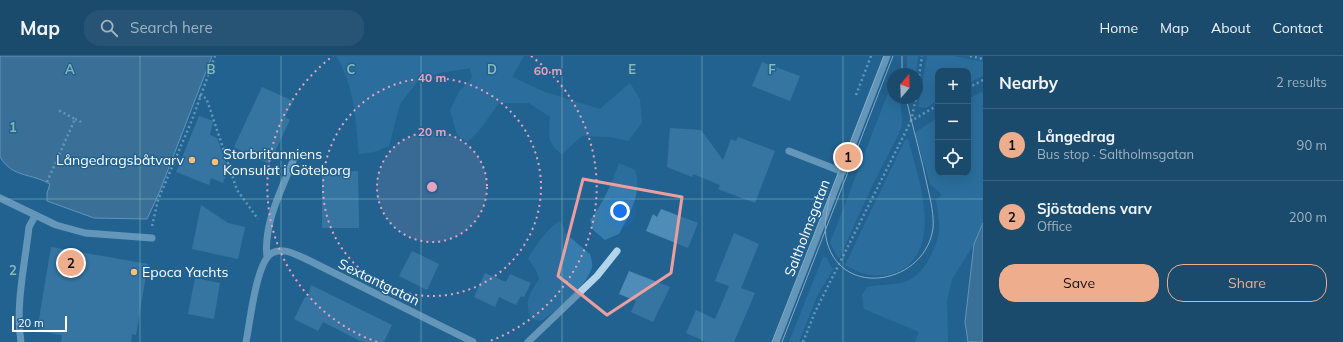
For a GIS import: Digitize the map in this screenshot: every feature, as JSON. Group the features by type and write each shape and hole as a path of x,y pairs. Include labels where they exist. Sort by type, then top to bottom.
{"street":[{"name":"Saltholmsgatan","path":"776,342 887,56"},
{"path":"789,151 843,172"},
{"path":"246,342 260,268 270,255 265,242 273,212 295,156"},
{"path":"0,198 56,225 85,233 152,238"},
{"path":"21,342 19,332 20,310 30,227 35,216"},
{"name":"Sextantgatan","path":"270,255 286,251 294,253 474,342"},
{"path":"528,342 597,276 617,251"}],"path":[{"path":"152,238 152,222 158,200 192,120 199,96 215,56"},
{"path":"920,68 922,56"},
{"path":"970,56 983,59"},
{"path":"971,86 983,80"},
{"path":"199,96 206,98 237,190 260,222"},
{"path":"803,342 815,312 911,120 915,104"},
{"path":"911,120 935,107"},
{"path":"58,110 81,122"},
{"path":"47,182 75,119"}],"highlighted area":[{"path":"583,179 682,197 671,273 607,315 558,276"}],"shaded area":[{"path":"0,56 212,56 159,193 147,219 94,218 47,201 47,193 50,184 17,172 5,164 0,157"},
{"path":"336,56 524,56 512,77 545,92 600,109 630,83 640,99 642,123 628,141 610,137 582,136 562,154 553,146 551,142 549,133 550,117 529,103 499,103 478,132 467,142 457,135 450,110 459,92 472,78 470,68 440,73 417,82 400,104 389,146 374,152 359,154 355,116 347,78"},
{"path":"907,56 918,56 917,68 907,68"},
{"path":"927,56 954,56 983,62 983,76 971,82 971,68 935,68 935,102 926,108 918,107 919,104 923,104 923,79"},
{"path":"983,91 983,223 974,244 952,279 947,301 948,342 915,342 919,332 864,309 862,295 867,287 897,284 909,280 916,276 927,263 935,247 939,231 936,200 942,195 930,184 915,133 935,119 935,176 971,176 971,97"},
{"path":"887,96 887,104 901,104 901,129 871,188 839,259 830,243"},
{"path":"908,139 922,193 924,232 920,249 911,263 895,273 882,276 869,275 856,271 845,265 905,140"},
{"path":"619,163 635,170 637,178 636,195 631,211 619,234 605,240 593,230 590,220 607,193"},
{"path":"559,221 564,227 565,233 590,254 592,267 589,275 578,290 555,311 541,321 531,319 528,307 529,298 539,279 536,270 528,259 542,238"},
{"path":"983,223 983,342 968,342 965,322 974,244"},
{"path":"823,257 826,257 833,269 817,296 799,342 789,342"}],"building":[{"path":"762,62 800,76 790,101 752,86"},
{"path":"262,87 293,101 285,117 290,120 269,164 234,147"},
{"path":"199,116 213,121 210,135 217,138 228,169 223,183 211,178 209,185 176,172"},
{"path":"670,128 701,130 723,160 731,139 736,141 738,137 775,151 755,203 718,189 720,185 693,174 692,177 667,167"},
{"path":"358,171 359,228 322,228 322,172"},
{"path":"201,205 228,223 245,227 238,259 192,249"},
{"path":"661,209 698,223 688,248 646,231 653,214 657,217"},
{"path":"734,233 759,244 741,288 755,293 734,342 706,342 686,333 696,310 715,319 729,286 715,281"},
{"path":"51,247 148,264 136,335 132,334 131,342 61,342 62,335 37,331"},
{"path":"412,251 439,264 427,290 399,276"},
{"path":"629,271 670,287 653,322 631,312 636,301 619,294"},
{"path":"485,273 506,282 510,274 531,283 524,297 521,296 516,305 499,297 495,307 474,297"},
{"path":"195,278 220,283 214,319 188,314"},
{"path":"311,285 392,325 384,342 362,342 323,322 318,331 294,319 305,297 308,297"}],"tram line":[{"path":"772,342 884,56"},
{"path":"782,342 893,56"},
{"path":"902,56 902,68"},
{"path":"830,194 825,224 827,242 836,260 849,272 866,278 883,277 901,272 916,262 927,247 933,228 933,218 926,178 908,104"}],"place":[{"name":"Långedrag","path":"848,157"},
{"name":"Långedragsbåtvarv","path":"192,160"},
{"name":"Storbritanniens Konsulat i Göteborg","path":"215,162"},
{"name":"Sjöstadens varv","path":"71,263"},
{"name":"Epoca Yachts","path":"134,272"}]}
